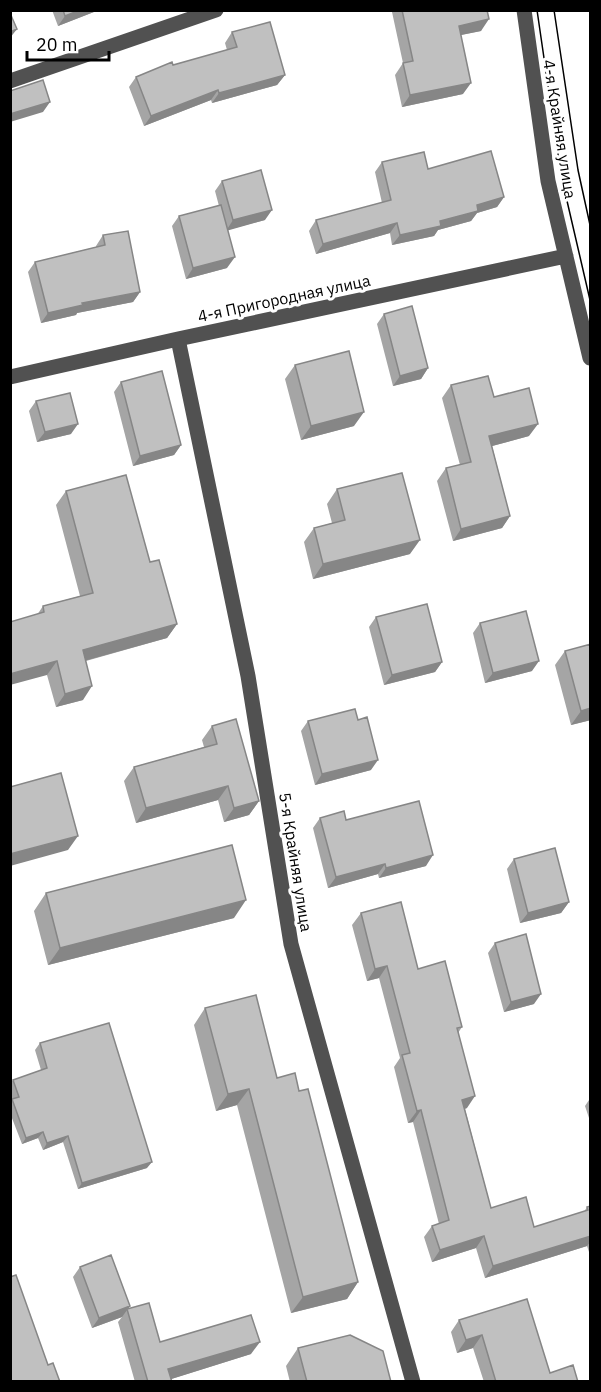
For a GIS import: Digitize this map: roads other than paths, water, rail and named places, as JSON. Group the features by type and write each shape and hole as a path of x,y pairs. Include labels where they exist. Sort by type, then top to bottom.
{"street":[{"path":"10,81 216,10"},
{"name":"4-я Крайняя улица","path":"524,10 548,181 591,358"},
{"name":"4-я Пригородная улица","path":"10,377 566,256"},
{"name":"5-я Крайняя улица","path":"178,339 248,676 291,944 413,1382"}],"tram line":[{"path":"537,10 561,175 590,300"},
{"path":"554,10 578,170 590,225"}]}
